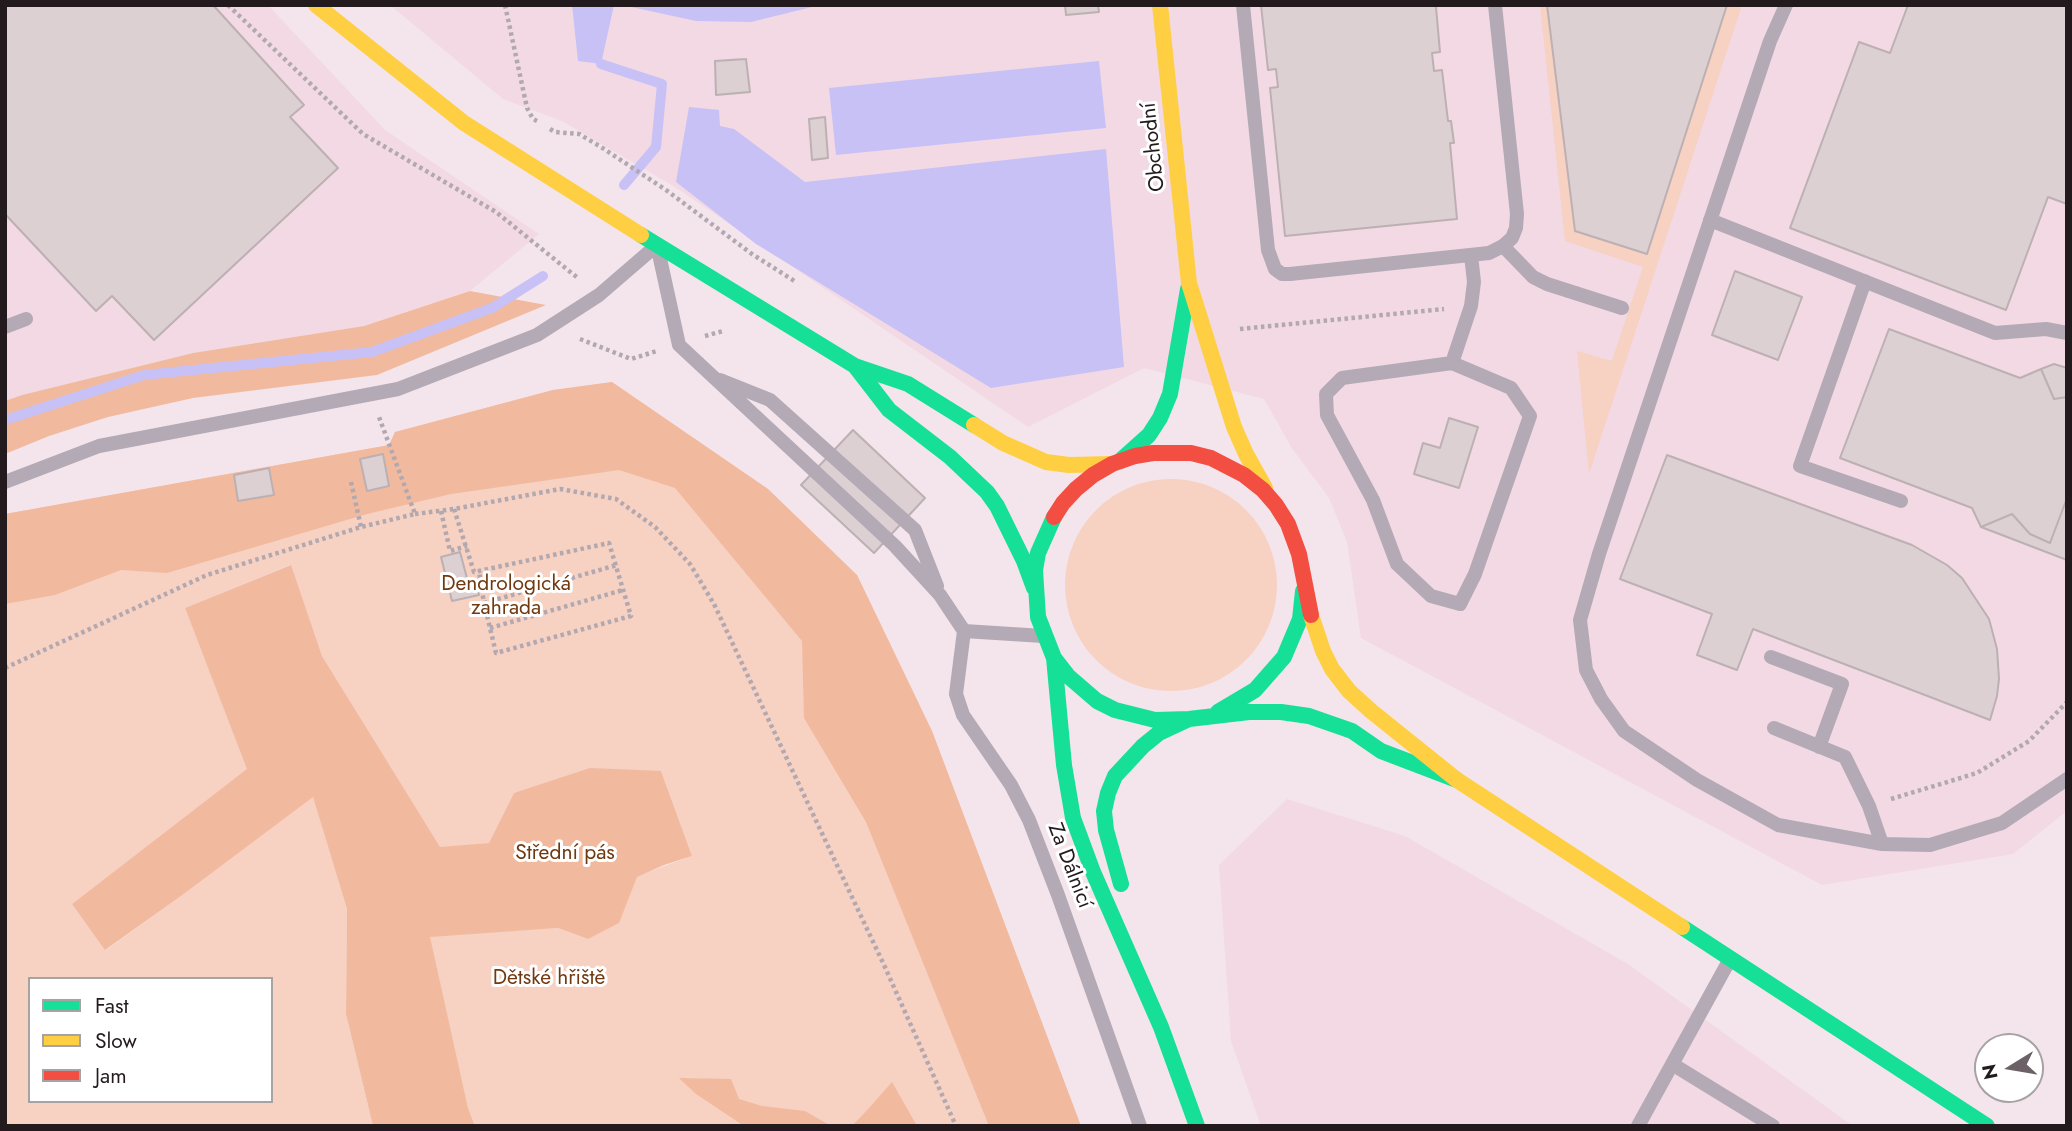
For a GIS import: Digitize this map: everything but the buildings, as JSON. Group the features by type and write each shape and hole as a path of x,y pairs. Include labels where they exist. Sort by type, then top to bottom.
{"main road":[{"path":"316,5 464,123 855,366 908,384 1003,443 1046,462 1069,465 1116,462 1153,453 1173,452 1211,458 1244,475 1276,505 1294,538 1316,634 1332,669 1349,691 1371,711 1457,780 1987,1126"},
{"name":"Obchodní","path":"1160,5 1189,283 1234,427 1259,479 1276,505"},
{"name":"Obchodní","path":"1116,462 1149,435 1170,394 1189,283"},
{"path":"855,366 889,410 950,457 987,492 997,506 1024,561 1035,590"},
{"path":"1116,462 1093,475 1063,503 1052,520 1038,553 1035,570 1038,617 1054,657 1068,676 1097,701 1115,710 1155,720 1249,712 1281,712 1309,716 1352,731 1381,751 1457,780"},
{"path":"1206,716 1239,701 1255,690 1284,657 1300,619 1303,578"},
{"path":"1054,657 1064,765 1073,818 1093,872 1161,1027 1197,1126"},
{"path":"1124,896 1106,830 1104,811 1108,793 1115,776 1143,746 1158,733 1189,719"},
{"path":"1132,922 1161,1027"}],"lane":[{"path":"1243,5 1268,250 1275,269 1282,274 1489,253 1512,238 1517,214 1495,5"},
{"path":"1786,5 1770,41 1599,554 1580,620 1586,670 1601,699 1624,731 1697,780 1778,825 1882,844 1930,845 2002,823 2067,779"},
{"path":"1710,220 1995,333 2046,329 2067,333"},
{"path":"5,482 99,446 398,389 537,335 599,295 657,245 679,345 895,546 940,595 964,631 1044,636"},
{"path":"1503,246 1533,276 1547,284 1622,308"},
{"path":"1452,363 1471,306 1474,282 1471,255"},
{"path":"1865,281 1800,467 1901,501"},
{"path":"5,327 26,319"},
{"path":"1452,363 1511,388 1530,416 1475,574 1460,604 1431,596 1397,564 1373,500 1327,415 1326,394 1342,377 1452,363"},
{"path":"712,377 770,400 915,530 940,595"},
{"name":"Za Dálnicí","path":"964,631 956,694 963,715 1011,785 1029,820 1140,1126"},
{"path":"1771,657 1842,684 1819,747"},
{"path":"1774,728 1845,757 1869,806 1882,844"},
{"path":"1638,1126 1730,960"},
{"path":"1672,1064 1764,1124"}],"path":[{"path":"228,5 363,134 496,212 599,295"},
{"path":"505,5 527,108 533,118 555,132 579,134 666,190"},
{"path":"1255,328 1456,307"},
{"path":"371,393 415,514"},
{"path":"351,482 361,527"},
{"path":"5,668 208,575 361,527 415,514 560,489 616,499 655,527 690,564 720,616 884,965 956,1126"},
{"path":"454,509 474,572 609,543 631,615 496,653 479,571"},
{"path":"442,510 450,551 467,546"},
{"path":"484,604 617,565"},
{"path":"490,628 623,590"},
{"path":"1869,806 1978,773 2029,741 2067,702"}],"shaded area":[{"path":"5,5 268,5 385,130 539,234 470,291 364,326 193,353 5,401"},
{"path":"390,5 2067,5 2067,811 2013,854 1822,885 1361,638 1347,542 1329,498 1291,447 1264,399 1144,368 1028,427 675,187 562,121 503,99"},
{"path":"572,5 614,5 601,64 578,61"},
{"path":"622,5 820,5 751,22 696,21"},
{"path":"1099,61 1106,128 836,155 829,88"},
{"path":"689,107 719,110 720,126 734,129 805,182 1106,149 1124,367 991,388 756,244 676,182"},
{"path":"1287,799 1405,836 1628,964 1853,1126 1261,1126 1231,1041 1219,865"}],"green space":[{"path":"1540,5 1547,5 1575,231 1647,253 1727,5 1742,5 1589,474 1577,351 1612,361 1643,267 1565,241"},
{"path":"470,291 546,305 377,375 193,398 108,417 5,454 5,401 22,395 193,353 364,326"},
{"name":"Dendrologická zahrada","path":"612,382 768,489 857,575 932,731 1081,1126 475,1126 468,1108 429,936 558,928 588,939 635,877 692,856 661,771 514,793 489,843 440,848 322,656 290,565 185,608 248,769 72,904 106,950 313,796 347,909 346,1014 373,1126 5,1126 5,514 389,445 395,432 553,390"},
{"path":"612,382 768,489 857,575 932,731 1081,1126 989,1126 866,822 804,718 802,641 675,488 619,470 451,494 367,514 167,573 121,570 55,595 5,604 5,514 389,445 395,432 553,390"},
{"path":"1171,479 1212,487 1230,496 1246,510 1260,526 1269,544 1277,585 1269,626 1260,644 1246,660 1230,674 1212,683 1171,691 1130,683 1112,674 1096,660 1082,644 1073,626 1065,585 1073,544 1082,526 1096,510 1112,496 1130,487"},
{"name":"Střední pás","path":"291,565 322,656 440,847 489,843 514,793 590,768 661,771 692,856 637,877 619,923 588,939 558,928 430,937 468,1108 475,1126 373,1126 346,1014 347,909 313,797 105,950 72,904 247,769 185,608"},
{"path":"679,1078 731,1079 739,1099 762,1106 805,1111 831,1126 744,1126 696,1094"},
{"path":"892,1082 917,1126 852,1126 870,1107"}],"waterway":[{"path":"601,64 662,84 656,147 624,185"},
{"path":"5,420 144,375 372,352 492,308 543,276"}],"traffic: fast":[{"path":"641,235 855,366 908,384 974,425"},
{"path":"1120,461 1149,435 1170,394 1188,289"},
{"path":"855,366 889,410 950,457 987,492 997,506 1024,561 1034,588"},
{"path":"1054,517 1038,553 1035,570 1038,617 1054,658 1068,676 1097,701 1115,710 1155,720 1249,712 1281,712 1309,716 1352,731 1381,751 1457,780"},
{"path":"1218,712 1255,690 1284,657 1300,619 1303,591"},
{"path":"1054,658 1064,765 1073,818 1093,872 1161,1027 1197,1126"},
{"path":"1121,884 1106,830 1104,811 1115,776 1159,733 1189,719"},
{"path":"1682,927 1987,1126"}],"traffic: slow":[{"path":"316,5 464,123 641,235"},
{"path":"1160,5 1189,283 1234,427 1265,488"},
{"path":"974,425 1003,443 1046,462 1069,465 1112,464"},
{"path":"1311,615 1332,669 1349,691 1371,711 1457,780 1682,927"}],"traffic: jam":[{"path":"1054,517 1076,489 1112,464 1153,453 1191,453 1211,458 1244,475 1276,505 1288,524 1299,554 1311,615"}],"park label":[{"name":"Dětské hřiště","path":"549,979"}]}
